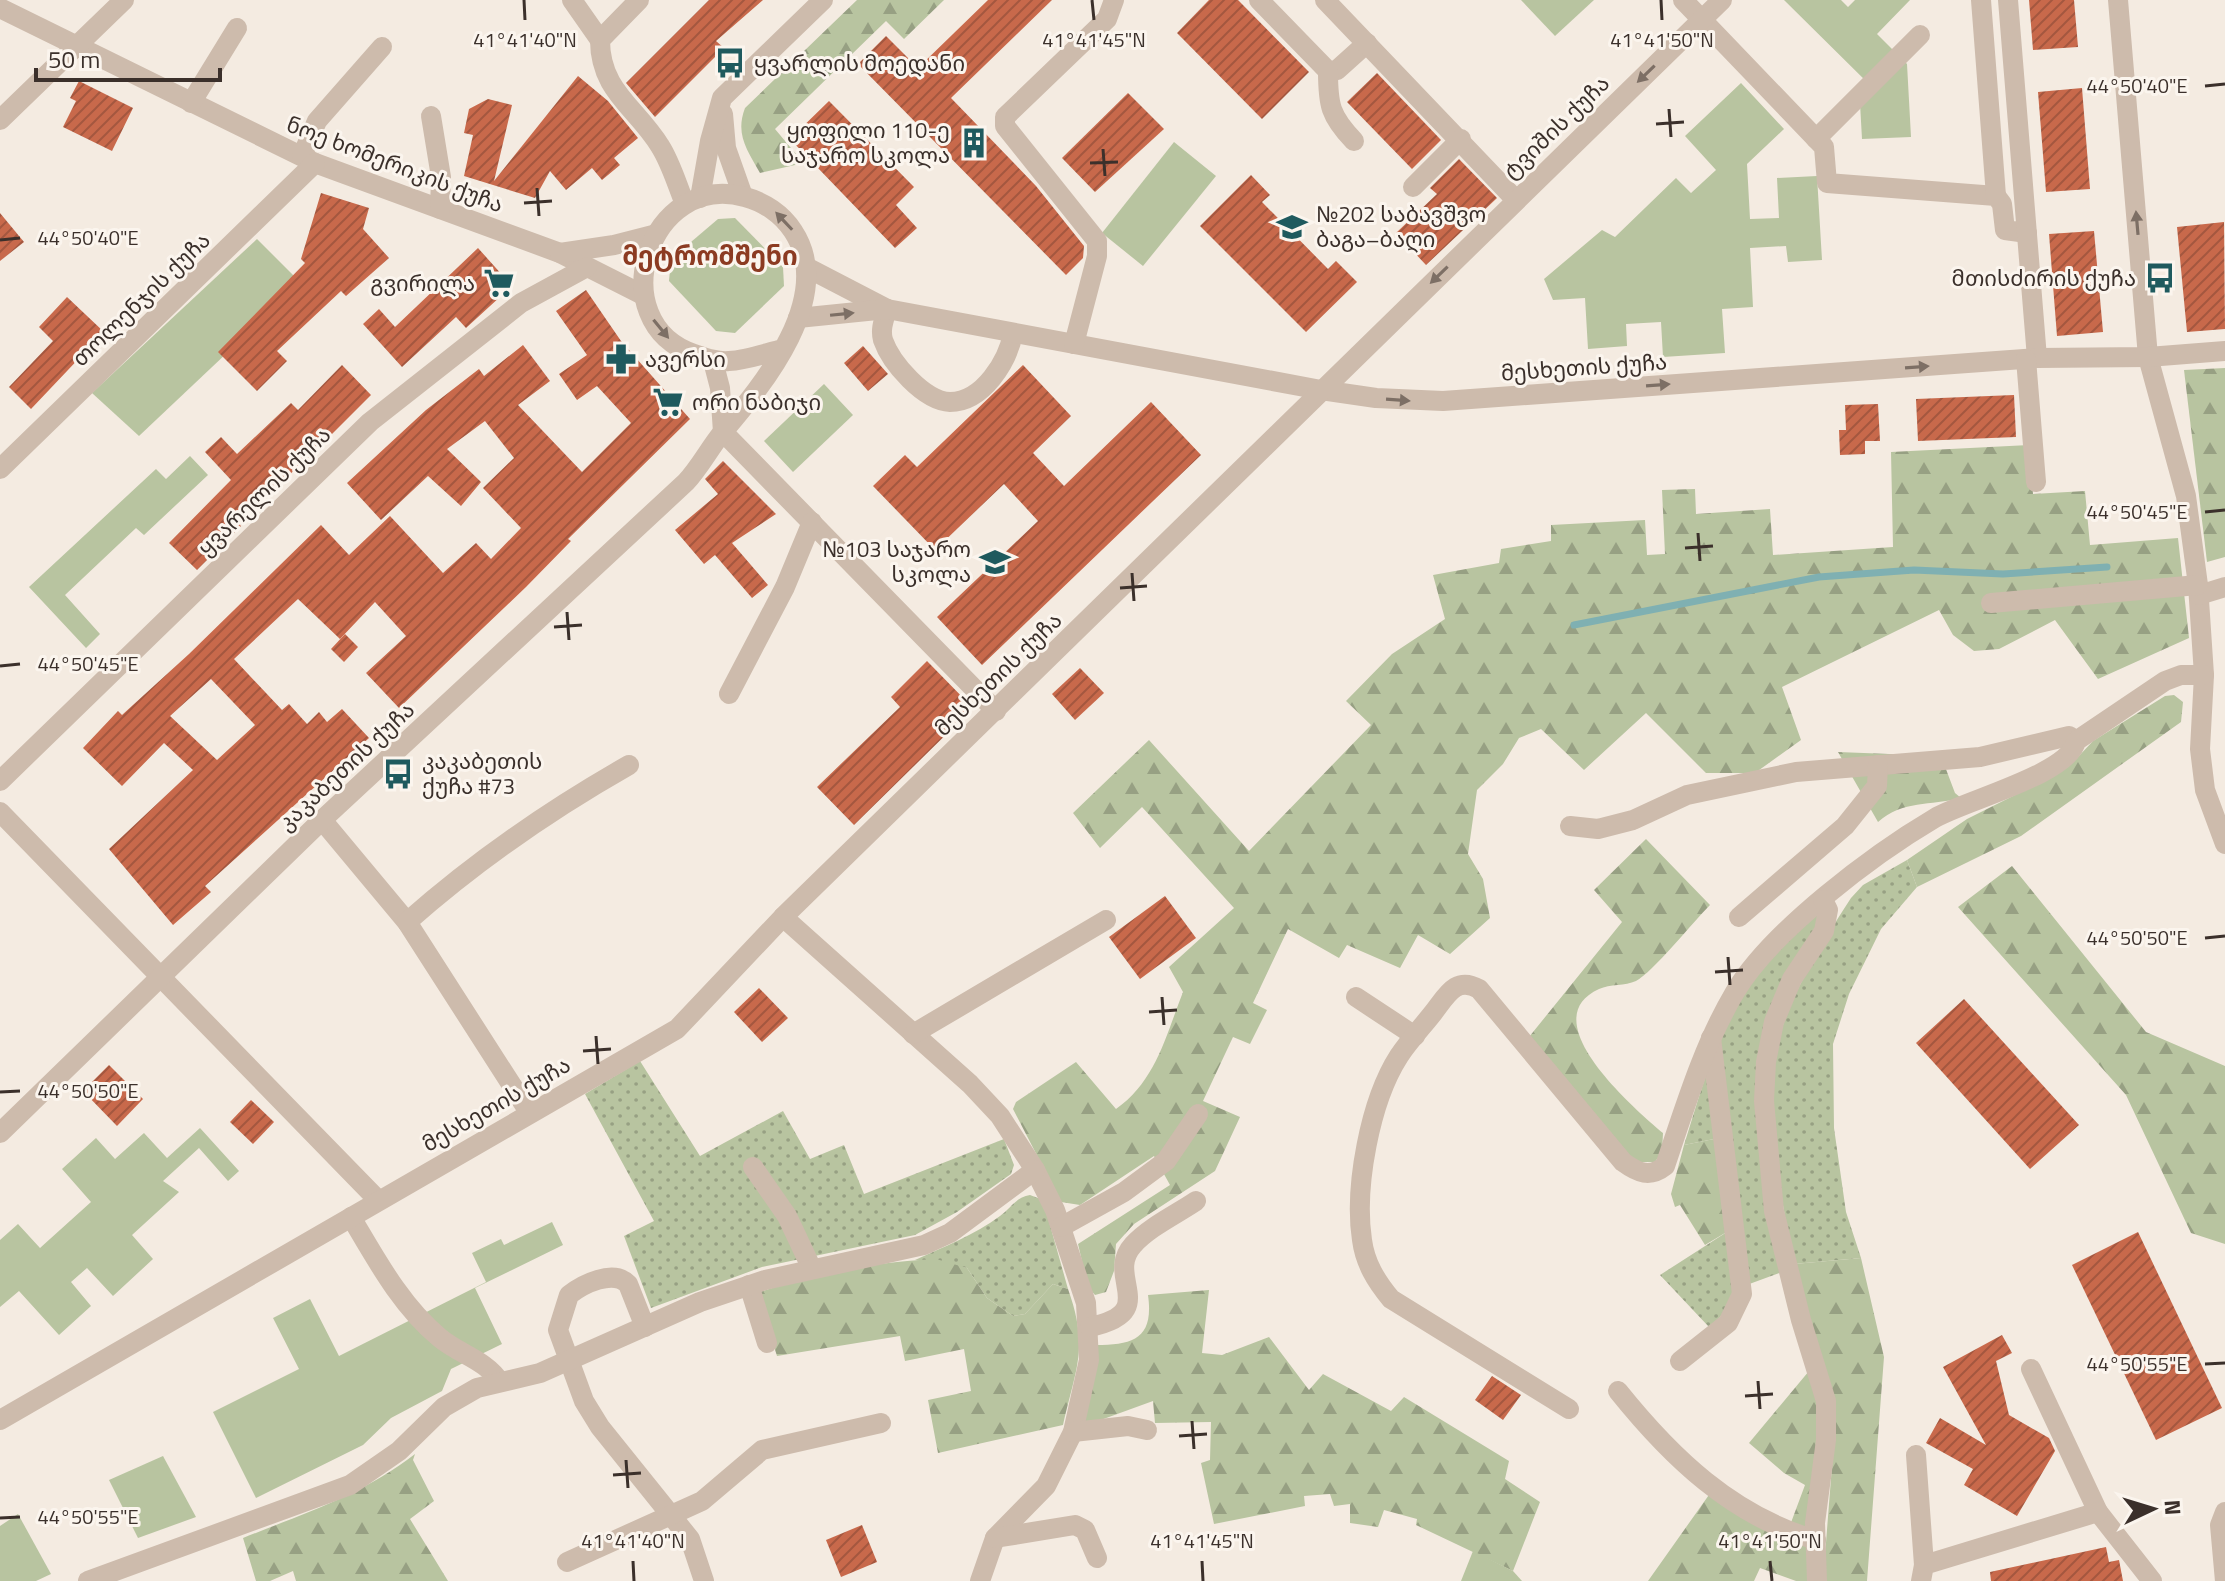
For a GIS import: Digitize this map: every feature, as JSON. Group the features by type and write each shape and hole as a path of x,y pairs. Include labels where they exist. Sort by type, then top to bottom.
{"street":[{"path":"0,120 124,0"},
{"path":"572,0 600,40 606,79 660,147 693,201"},
{"path":"600,40 639,0"},
{"path":"693,201 743,196 767,205 787,221 801,243 808,268 807,294 783,349 731,361 713,361 682,350 664,335 651,317 643,295 642,264 653,235 693,201 722,98 823,0"},
{"path":"1074,344 1097,256 1097,241 1005,126 1005,117 1107,19 1114,0"},
{"path":"1259,0 1328,71 1328,99 1335,122 1354,141"},
{"path":"1325,0 1516,200"},
{"path":"1683,0 1824,147 1827,183 1996,196"},
{"name":"ტვიშის ქუჩა","path":"1321,390 1722,0"},
{"path":"1981,0 1996,196 2002,204 2005,230 2027,233"},
{"path":"2008,0 2027,233 2036,482"},
{"path":"2118,0 2148,357 2186,496 2199,590 2204,675 2200,716 2205,790 2225,844"},
{"name":"ნოე ხომერიკის ქუჩა","path":"0,8 308,160 560,253 643,295"},
{"path":"191,103 237,28"},
{"path":"1816,139 1920,35"},
{"path":"1328,71 1337,70 1367,43"},
{"path":"308,160 317,121 382,47"},
{"path":"722,98 726,148 743,196"},
{"path":"431,116 441,177 440,209"},
{"path":"1413,187 1461,139"},
{"name":"თოლენჯის ქუჩა","path":"0,469 308,160"},
{"name":"ნოე ხომერიკის ქუჩა","path":"560,253 614,245 653,235"},
{"name":"ყვარელის ქუჩა","path":"0,781 370,422 521,303 587,267"},
{"path":"808,268 887,309"},
{"path":"887,309 881,328 892,356 934,398 948,402 976,393 990,379 1010,346 1013,333"},
{"path":"798,318 887,309 1321,390"},
{"name":"კაკაბეთის ქუჩა","path":"0,1133 322,820 686,482 783,349"},
{"path":"2148,357 2225,351"},
{"name":"მესხეთის ქუჩა","path":"0,1420 677,1029 783,917 1321,390 1376,398 1443,401 2032,358 2148,357"},
{"path":"713,361 720,388 723,432 996,711"},
{"path":"729,694 785,587 812,522"},
{"path":"1991,603 2225,587"},
{"path":"1569,1409 1391,1299 1373,1277 1362,1242 1360,1208 1365,1155 1380,1097 1398,1058 1458,984 1467,982 1479,989 1623,1162 1646,1174 1656,1173 1665,1166 1711,1038 1736,990 1758,962 1823,900 1938,816 2043,771 2068,755 2076,741 2165,681 2181,675 2204,675"},
{"path":"1570,826 1598,829 1633,820 1687,795 1796,772 1980,757 2069,736 2076,741"},
{"path":"407,922 469,867 514,834 629,765"},
{"path":"1739,917 1845,826 1877,786 1878,765"},
{"path":"0,812 378,1200"},
{"path":"322,820 407,922 529,1112"},
{"path":"1817,1581 1816,1540 1826,1440 1826,1401 1774,1211 1764,1101 1766,1062 1774,1022 1792,979 1824,931 1828,910 1823,900"},
{"path":"783,917 970,1084 1000,1116 1035,1170 1061,1227 1086,1303 1090,1327 1089,1360 1073,1432 1046,1486 995,1538 980,1581"},
{"path":"913,1034 1106,920"},
{"path":"1356,997 1415,1036"},
{"path":"1680,1361 1728,1323 1742,1294 1711,1038"},
{"path":"1061,1227 1111,1200 1166,1161 1198,1114"},
{"path":"753,1167 787,1216 811,1267"},
{"path":"88,1581 350,1485 399,1451 444,1407 477,1388 540,1373 749,1285 811,1267 924,1245 950,1233 1035,1170"},
{"path":"1090,1327 1110,1323 1125,1312 1125,1264 1132,1246 1196,1201"},
{"path":"351,1217 390,1282 438,1337 488,1367 500,1382"},
{"path":"645,1327 623,1279 591,1282 569,1295 559,1318 558,1330 584,1401 600,1427 690,1539 704,1581"},
{"path":"749,1285 767,1343"},
{"path":"2031,1369 2098,1512 2152,1581"},
{"path":"1618,1391 1657,1440 1687,1468 1762,1519 1816,1540"},
{"path":"567,1562 672,1518 724,1486 762,1450 881,1423"},
{"path":"1073,1432 1081,1434 1128,1426 1147,1430"},
{"path":"1916,1455 1922,1573 2098,1512"},
{"path":"2225,1512 2220,1525 2225,1581"},
{"path":"995,1538 1075,1525 1085,1530 1097,1558"}],"green space":[{"path":"857,0 944,0 904,39 886,21 775,129 801,160 795,165 760,173 742,134 745,108"},
{"path":"1521,0 1594,0 1555,36"},
{"path":"1784,0 1841,0 1848,7 1855,0 1910,0 1877,34 1907,64 1911,137 1862,139 1860,103 1874,89"},
{"path":"1741,83 1784,129 1747,164 1750,219 1779,218 1777,178 1817,176 1822,260 1788,262 1786,246 1750,248 1753,307 1722,309 1725,353 1663,357 1661,322 1626,324 1627,346 1588,349 1585,298 1553,300 1544,279 1602,230 1615,237 1676,178 1691,193 1716,170 1685,136"},
{"path":"1174,142 1216,176 1143,266 1102,233"},
{"path":"735,218 783,267 784,286 735,333 716,331 669,281 671,259 718,219"},
{"path":"257,239 301,283 139,436 92,393"},
{"path":"2225,368 2225,557 2207,562 2184,370"},
{"path":"824,384 853,415 793,472 764,441"},
{"path":"2029,445 2033,494 2085,491 2090,545 2178,538 2189,638 2098,679 2055,620 1999,649 1974,651 1953,635 1939,610 1782,687 1801,740 1755,773 1706,773 1646,713 1584,770 1541,729 1519,738 1503,764 1477,790 1468,854 1483,879 1490,918 1450,954 1418,935 1400,968 1347,945 1339,958 1288,929 1253,1003 1267,1010 1250,1044 1233,1037 1203,1101 1240,1117 1215,1171 1134,1224 1116,1244 1114,1271 1106,1292 1095,1295 1088,1287 1078,1244 1170,1185 1154,1156 1080,1205 1061,1202 1013,1109 1016,1102 1076,1062 1116,1109 1130,1098 1158,1056 1183,992 1169,967 1234,908 1142,807 1100,848 1073,813 1149,740 1249,851 1371,725 1346,701 1392,654 1445,619 1433,575 1499,563 1501,549 1551,541 1551,525 1645,520 1647,555 1665,554 1662,490 1695,489 1696,514 1770,509 1773,555 1893,547 1891,452"},
{"path":"190,456 208,475 144,535 136,528 65,595 100,634 86,648 29,587 156,469 166,479"},
{"path":"2174,695 2183,702 2181,722 2021,836 1917,887 1907,860 1967,819 2035,785 2077,758 2093,741 2165,696"},
{"path":"1838,752 1941,756 1955,793 1961,798 1907,807 1878,822"},
{"path":"1646,839 1710,905 1643,976 1632,983 1599,989 1581,1003 1576,1021 1582,1042 1595,1064 1632,1105 1663,1133 1662,1152 1655,1162 1632,1162 1529,1037 1622,922 1594,890"},
{"path":"1907,860 1917,887 1881,929 1849,994 1833,1044 1834,1128 1846,1212 1861,1258 1794,1264 1778,1176 1772,1116 1775,1057 1782,1028 1803,979 1851,898 1863,885"},
{"path":"2012,866 2146,1032 2225,1066 2225,1244 2191,1233 2126,1095 1958,907"},
{"path":"1817,915 1822,918 1767,1020 1782,1272 1733,1290 1731,1307 1709,1327 1660,1275 1730,1230 1719,1138 1684,1145 1712,1057 1731,1014 1763,968"},
{"path":"640,1061 700,1156 783,1111 810,1159 844,1145 864,1194 1004,1139 1014,1165 1011,1174 957,1212 915,1235 762,1267 651,1308 624,1236 654,1221 585,1094"},
{"path":"200,1128 239,1171 228,1181 199,1148 163,1181 179,1192 132,1235 153,1259 113,1296 87,1268 71,1282 91,1306 59,1335 19,1291 0,1307 0,1240 18,1224 40,1248 91,1202 62,1169 96,1138 115,1159 144,1133 167,1158"},
{"path":"1719,1138 1730,1230 1705,1245 1680,1205 1675,1207 1671,1194 1684,1145"},
{"path":"1030,1195 1043,1200 1068,1289 1053,1284 1025,1314 1013,1316 987,1298 967,1268 915,1260 980,1229"},
{"path":"552,1222 563,1245 475,1288 502,1344 451,1369 442,1391 391,1418 363,1445 256,1498 213,1412 299,1369 273,1318 310,1299 339,1356 486,1282 472,1253 501,1239 504,1245"},
{"path":"1861,1258 1884,1357 1867,1581 1823,1581 1835,1427 1794,1264"},
{"path":"936,1259 967,1268 987,1298 1013,1316 1025,1314 1053,1284 1068,1289 1079,1343 1076,1372 1063,1425 938,1453 928,1400 971,1391 964,1349 905,1361 900,1336 777,1356 757,1293 845,1270"},
{"path":"1209,1290 1202,1353 1222,1355 1269,1337 1309,1390 1323,1374 1391,1411 1404,1397 1509,1461 1505,1479 1540,1502 1513,1571 1416,1525 1417,1519 1384,1510 1378,1527 1350,1523 1350,1504 1334,1506 1330,1494 1304,1496 1305,1506 1214,1524 1201,1463 1210,1460 1211,1422 1155,1423 1153,1401 1098,1421 1080,1421 1096,1345 1131,1341 1138,1336 1148,1321 1148,1295"},
{"path":"1809,1371 1819,1406 1809,1532 1789,1528 1805,1485 1784,1473 1749,1443"},
{"path":"415,1454 413,1460 434,1501 410,1519 448,1581 296,1581 293,1571 270,1581 256,1581 243,1538 354,1492"},
{"path":"163,1456 196,1517 138,1538 109,1480"},
{"path":"1711,1492 1808,1544 1810,1581 1796,1581 1760,1568 1754,1581 1648,1581"},
{"path":"18,1514 51,1574 36,1581 0,1581 0,1526"},
{"path":"1473,1551 1513,1571 1522,1581 1461,1581"}],"building":[{"path":"709,0 763,0 716,41 724,48 655,117 626,83"},
{"name":"ყოფილი 110-ე საჯარო სკოლა","path":"988,0 1052,0 951,98 1036,186 1084,246 1083,258 1066,275 858,64 886,36 918,68"},
{"path":"1209,0 1238,0 1309,72 1262,119 1177,33"},
{"path":"2029,0 2074,0 2078,47 2033,50"},
{"path":"1377,73 1441,140 1412,169 1347,102"},
{"path":"578,76 608,101 638,138 614,158 620,165 602,180 592,168 566,190 550,171 535,198 464,176 473,135 464,133 469,109 488,99 512,105 494,181"},
{"path":"79,81 133,108 112,151 63,127 76,101 70,98"},
{"path":"2082,88 2090,189 2046,192 2038,92"},
{"path":"1128,93 1164,129 1095,192 1062,158"},
{"path":"829,101 914,187 896,205 917,228 895,248 790,139"},
{"path":"1459,159 1497,198 1426,265 1396,233 1437,194 1430,188"},
{"path":"1251,175 1270,195 1262,202 1328,269 1336,261 1357,282 1306,332 1200,226"},
{"path":"321,193 369,208 363,229 389,258 346,296 341,291 277,351 287,361 257,391 218,352 305,263 301,259"},
{"path":"0,213 24,242 0,261"},
{"path":"2224,222 2225,329 2187,332 2177,227"},
{"path":"2094,231 2103,332 2057,336 2049,234"},
{"path":"478,248 512,286 466,328 456,317 402,367 363,324 379,309 395,327"},
{"path":"586,290 621,341 690,419 568,539 571,541 526,587 399,708 366,673 406,636 375,602 340,639 298,599 234,659 282,710 289,704 307,724 319,712 327,722 342,709 369,738 205,886 211,892 173,925 109,849 193,770 164,743 122,786 83,748 118,711 122,715 189,654 321,525 349,555 390,516 443,573 476,543 491,559 521,528 483,488 514,458 485,421 447,449 481,482 461,506 428,476 381,520 347,483 426,410 479,369 484,376 523,345 550,381 518,405 582,472 631,423 597,386 577,400 559,374 587,355 556,311","holes":["211,679 255,725 217,760 170,716"]},
{"path":"67,297 104,332 31,409 9,387 53,341 39,327"},
{"path":"863,346 888,374 868,391 844,363"},
{"path":"342,365 371,395 305,461 236,521 241,526 197,570 169,543 231,480 205,452 221,437 237,454 291,403 298,410"},
{"path":"1023,365 1071,416 1033,453 1064,486 1151,402 1201,455 982,665 937,617 1038,521 1004,484 935,550 873,486 905,455 917,467"},
{"path":"2014,395 2016,437 1918,441 1916,399"},
{"path":"1878,404 1880,441 1865,441 1865,454 1840,455 1839,430 1846,430 1845,405"},
{"path":"723,461 776,514 732,543 768,585 752,598 715,555 704,564 675,530 718,494 705,479"},
{"path":"345,634 358,647 344,662 331,649"},
{"path":"927,661 973,708 854,825 817,787 900,707 891,697"},
{"path":"1080,668 1104,693 1075,720 1052,694"},
{"path":"1165,896 1196,938 1140,979 1109,937"},
{"path":"759,988 788,1018 762,1042 734,1012"},
{"path":"1964,999 2079,1125 2030,1169 1916,1043"},
{"path":"109,1065 143,1099 117,1126 83,1091"},
{"path":"251,1100 274,1122 253,1144 230,1122"},
{"path":"2138,1232 2222,1408 2156,1440 2072,1265"},
{"path":"2002,1335 2012,1353 1996,1361 2009,1415 2049,1438 2055,1451 2017,1516 1964,1485 1973,1469 1926,1443 1940,1418 1986,1445 1943,1367"},
{"path":"1492,1376 1521,1395 1503,1420 1475,1400"},
{"path":"862,1525 877,1562 841,1577 826,1540"},
{"path":"2106,1547 2109,1562 2119,1560 2123,1581 1991,1581 1990,1572"}],"waterway":[{"path":"1574,625 1819,577 1914,570 2003,574 2107,567"}],"place":[{"name":"ყვარლის მოედანი","path":"730,63"},
{"name":"ყოფილი 110-ე საჯარო სკოლა","path":"974,143"},
{"name":"№202 საბავშვო ბაგა–ბაღი","path":"1292,227"},
{"name":"მთისძირის ქუჩა","path":"2160,278"},
{"name":"გვირილა","path":"499,283"},
{"name":"ავერსი","path":"621,359"},
{"name":"ორი ნაბიჯი","path":"668,402"},
{"name":"№103 საჯარო სკოლა","path":"995,562"},
{"name":"კაკაბეთის ქუჩა #73","path":"398,774"}],"district":[{"name":"მეტრომშენი","path":"710,256"}]}
